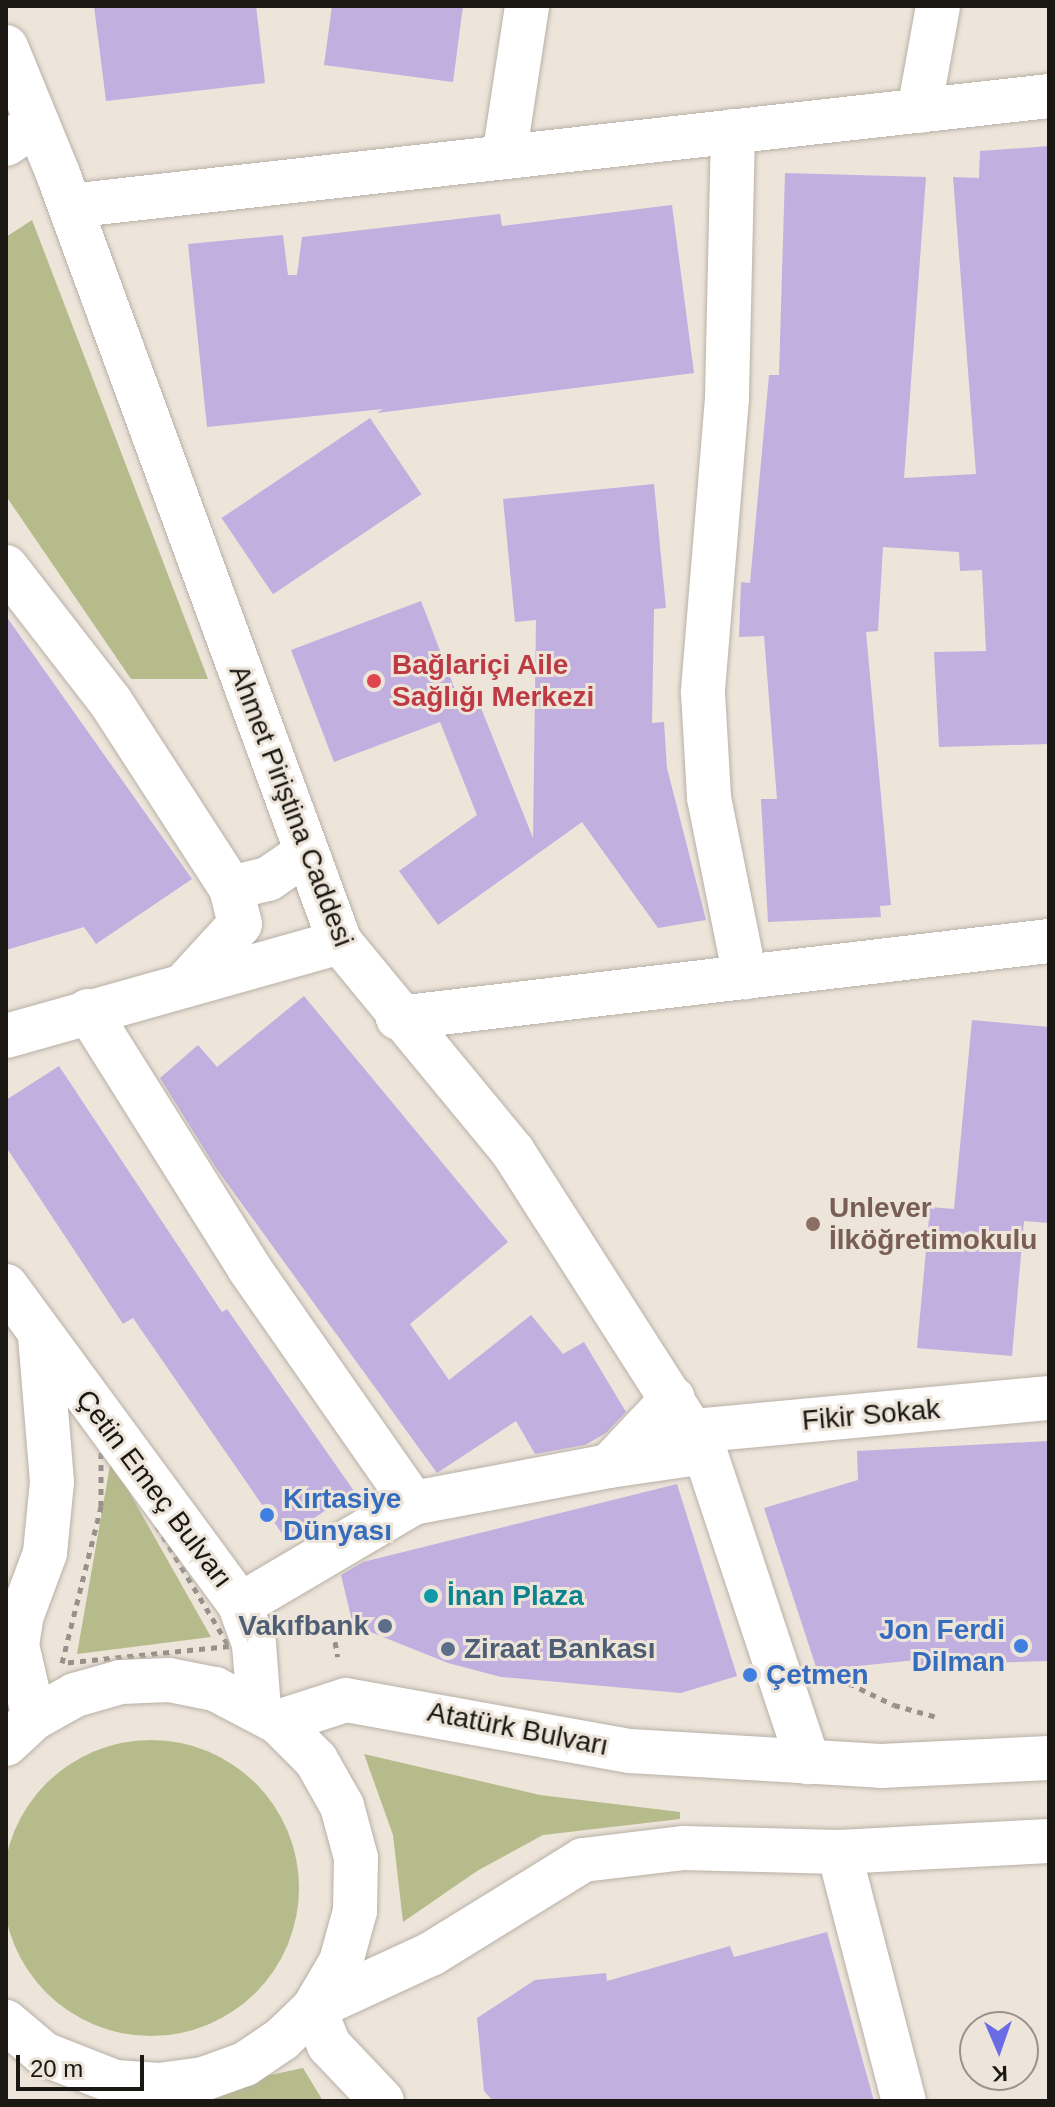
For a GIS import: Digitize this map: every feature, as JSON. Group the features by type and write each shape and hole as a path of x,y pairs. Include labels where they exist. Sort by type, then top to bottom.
{"street":[{"path":"504,157 527,6"},
{"path":"919,111 938,6"},
{"name":"Ahmet Piriştina Caddesi","path":"6,47 22,133 70,206 340,942 398,1018 513,1152 690,1427 808,1762"},
{"path":"70,206 1049,96"},
{"path":"733,131 727,398 703,693 709,798 745,977"},
{"path":"6,567 110,701 231,888 240,924 185,984"},
{"path":"231,888 268,879 306,853"},
{"path":"398,1018 1049,941"},
{"path":"6,1036 340,942"},
{"path":"88,1011 249,1268 413,1503"},
{"name":"Çetin Emeç Bulvarı","path":"6,1286 240,1605 254,1644 268,1715"},
{"path":"15,1733 17,1645 14,1612 45,1553 52,1482 39,1335"},
{"name":"Fikir Sokak","path":"240,1605 413,1503 609,1466 690,1427 1049,1398"},
{"path":"609,1466 690,1427"},
{"path":"6,2022 56,2072 115,2082 159,2085 203,2079 245,2064 282,2039 314,2008 341,1962 355,1911 356,1858 342,1806 316,1760 268,1715 215,1689 169,1680 121,1682 91,1691 15,1733"},
{"name":"Atatürk Bulvarı","path":"268,1715 346,1700 630,1751 881,1766 1049,1758"},
{"path":"314,2008 431,1954 583,1860 684,1848 839,1852 1049,1841"},
{"path":"839,1852 904,2101"},
{"path":"314,2008 329,2045 382,2101"}],"path":[{"path":"101,1433 229,1646 62,1663 101,1506 101,1433"},
{"path":"838,1678 894,1705 945,1719"}],"green space":[{"path":"32,220 208,679 131,679 6,496 6,237"},
{"path":"111,1460 211,1637 77,1654"},
{"path":"136,1740 166,1740 194,1746 221,1757 245,1773 266,1794 282,1818 293,1845 299,1888 297,1917 282,1958 266,1982 245,2003 221,2019 194,2030 166,2036 136,2036 108,2030 81,2019 57,2003 36,1982 20,1958 9,1931 3,1903 3,1873 9,1845 20,1818 36,1794 57,1773 81,1757 108,1746"},
{"path":"364,1754 540,1795 680,1812 680,1819 543,1835 477,1871 403,1922 393,1835"},
{"path":"303,2068 323,2101 149,2101"}],"building":[{"path":"94,6 256,6 265,83 106,101"},
{"path":"332,6 463,6 453,82 324,65"},
{"path":"1049,146 1049,744 939,747 934,652 986,651 982,570 960,571 959,552 883,547 878,631 866,632 891,905 880,906 881,917 768,922 761,799 777,799 764,636 739,637 741,582 750,583 769,375 779,375 785,173 926,177 904,478 976,474 953,177 979,178 980,151"},
{"path":"672,205 694,373 377,413 383,409 207,427 188,244 283,235 288,275 297,275 302,237 500,214 502,226"},
{"path":"370,418 421,494 273,594 222,518"},
{"path":"654,484 666,608 654,609 652,723 664,722 667,768 706,920 658,928 582,822 438,925 399,871 477,815 440,722 334,762 291,650 421,601 459,700 475,693 533,838 536,620 515,622 503,499"},
{"path":"6,616 192,879 96,944 84,927 6,950"},
{"path":"304,996 508,1242 410,1324 449,1380 531,1315 563,1354 584,1342 626,1412 606,1433 585,1445 535,1454 516,1421 437,1473 216,1168 160,1078 198,1045 217,1067"},
{"path":"972,1020 1049,1027 1049,1223 1024,1221 1012,1356 917,1348 930,1207 954,1209"},
{"path":"59,1066 222,1312 227,1309 354,1491 285,1538 133,1318 123,1324 6,1147 6,1100"},
{"path":"1049,1441 1049,1661 918,1665 917,1660 817,1670 764,1508 858,1480 857,1451"},
{"path":"677,1484 737,1676 681,1693 501,1677 448,1663 353,1625 341,1575 363,1562"},
{"path":"827,1932 874,2101 493,2101 484,2091 477,2018 535,1980 606,1973 607,1981 730,1946 734,1957"}],"place":[{"name":"Bağlariçi Aile Sağlığı Merkezi","path":"374,681"},
{"name":"Unlever İlköğretimokulu","path":"813,1224"},
{"name":"Kırtasiye Dünyası","path":"267,1515"},
{"name":"İnan Plaza","path":"431,1596"},
{"name":"Vakıfbank","path":"385,1626"},
{"name":"Jon Ferdi Dilman","path":"1021,1646"},
{"name":"Ziraat Bankası","path":"448,1649"},
{"name":"Çetmen","path":"750,1675"}]}
